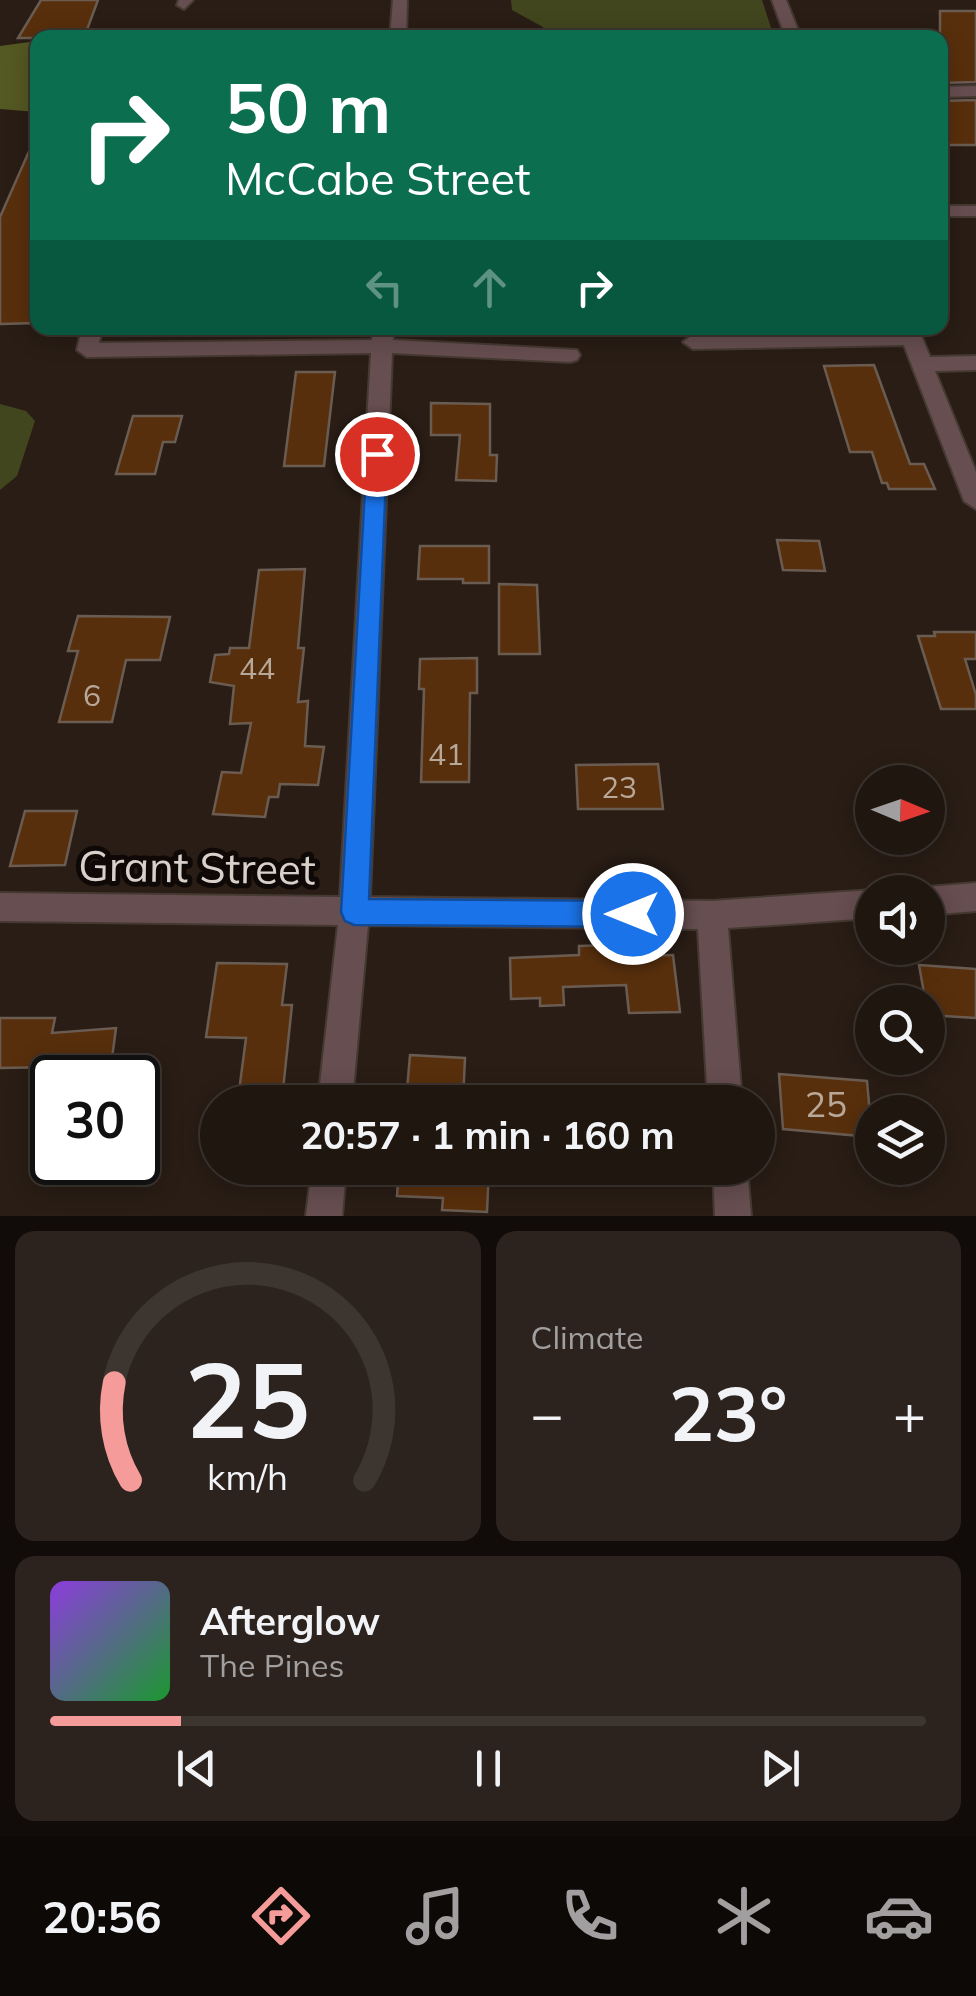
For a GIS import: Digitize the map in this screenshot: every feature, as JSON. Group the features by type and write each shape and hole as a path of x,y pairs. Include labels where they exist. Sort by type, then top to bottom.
{"street":[{"path":"398,30 400,0"},
{"path":"780,0 791,30"},
{"path":"948,92 976,91"},
{"path":"948,211 976,211"},
{"path":"90,335 87,350 382,337 570,355"},
{"path":"693,342 862,335"},
{"path":"911,335 976,501"},
{"path":"337,1085 354,912 382,337"},
{"path":"923,364 976,363"},
{"path":"945,900 976,898"},
{"name":"Grant Street","path":"0,907 712,914 855,905"},
{"path":"712,914 724,1085"},
{"path":"324,1216 327,1185"},
{"path":"731,1185 733,1216"}],"green space":[{"path":"511,0 762,0 772,30 544,30 512,10"},
{"path":"30,42 30,111 0,109 0,46"},
{"path":"0,404 26,411 35,421 17,476 0,490"}],"building":[{"path":"41,0 98,0 87,30 30,30 30,38 18,38"},
{"path":"940,11 976,11 976,82 948,83 948,30 940,30"},
{"path":"976,100 976,145 948,145 948,101"},
{"path":"30,149 30,323 0,324 0,217"},
{"path":"874,365 910,464 924,464 935,489 889,489 887,483 882,483 872,452 850,452 824,366"},
{"path":"296,372 335,372 324,466 284,466"},
{"path":"431,403 490,404 490,455 497,455 496,481 456,480 460,435 431,435"},
{"path":"133,416 182,416 175,442 163,442 155,474 116,474"},
{"path":"777,540 819,541 825,571 783,570"},
{"path":"420,546 489,546 489,583 418,579"},
{"path":"305,569 298,648 304,648 298,702 308,701 305,746 324,747 318,785 280,784 278,797 269,797 265,817 213,814 222,772 241,773 251,723 230,724 234,686 210,682 215,655 229,654 230,648 249,648 259,570"},
{"path":"499,584 537,585 540,654 499,654"},
{"path":"78,616 170,617 160,660 126,660 112,722 59,722 78,651 68,651"},
{"path":"934,632 976,632 976,659 965,659 976,695 976,709 941,709 918,636 935,636"},
{"path":"477,658 477,693 470,693 469,782 421,782 424,689 419,689 420,659"},
{"path":"658,764 663,809 578,809 576,765"},
{"path":"25,811 77,811 65,865 10,866"},
{"path":"609,945 610,956 673,955 680,1012 629,1013 626,985 563,987 564,1005 540,1006 540,998 511,999 510,958 579,955 579,946"},
{"path":"217,963 287,964 282,1005 292,1005 283,1085 240,1085 246,1038 206,1037"},
{"path":"919,965 976,969 976,1018 945,1016 945,985 923,985"},
{"path":"0,1018 55,1018 52,1033 116,1028 112,1055 30,1055 30,1067 0,1068"},
{"path":"410,1055 465,1058 464,1085 407,1085"},
{"path":"779,1074 867,1081 868,1095 855,1095 855,1135 783,1129"},
{"path":"398,1185 488,1185 487,1212 442,1210 443,1198 397,1196"}],"route":[{"path":"377,454 354,912 633,914"}]}
